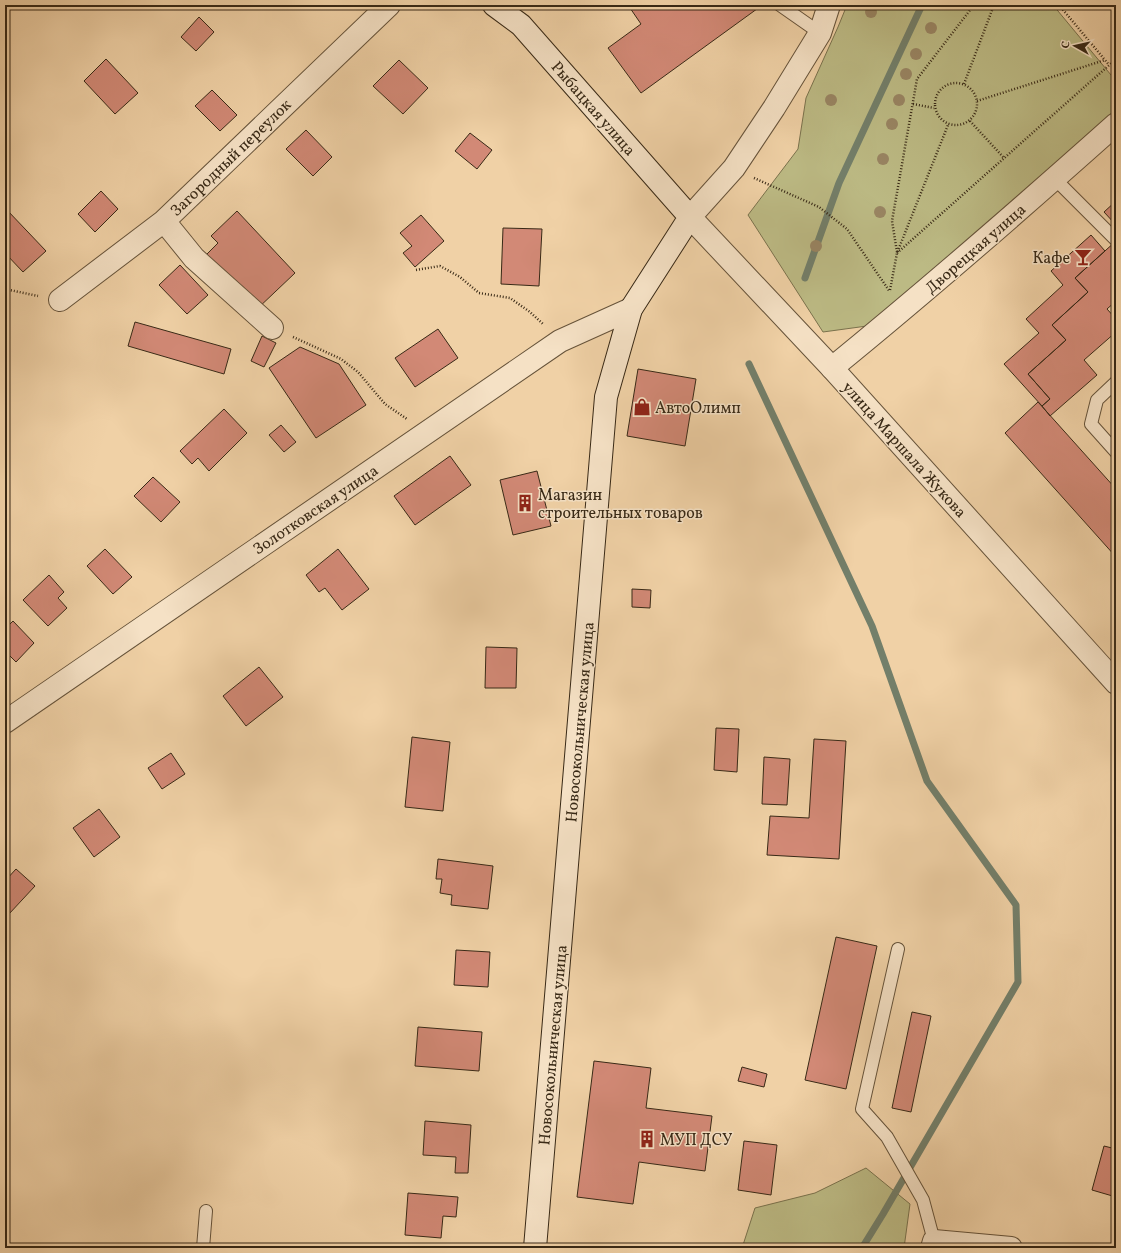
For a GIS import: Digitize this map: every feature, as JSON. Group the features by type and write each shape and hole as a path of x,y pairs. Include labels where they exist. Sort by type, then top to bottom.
{"street":[{"name":"Загородный переулок","path":"272,328 194,258 164,221 390,5"},
{"name":"Рыбацкая улица","path":"494,5 520,25 690,217"},
{"name":"Новосокольническая улица","path":"535,1248 606,397 631,309 690,217 734,168 774,108 820,32 829,5"},
{"name":"Дворецкая улица","path":"832,368 905,309 1116,124"},
{"name":"улица Маршала Жукова","path":"690,217 832,368 1116,683"},
{"path":"60,300 164,221"},
{"name":"Золотковская улица","path":"5,722 560,341 631,309"},
{"path":"933,1245 1012,1248"}],"lane":[{"path":"780,5 820,32"},
{"path":"1055,179 1116,240"},
{"path":"1116,382 1097,400 1091,424 1116,452"},
{"path":"898,950 862,1109 887,1137 923,1200 933,1245"},
{"path":"203,1248 206,1211"}],"path":[{"path":"897,253 892,221 917,79 974,5"},
{"path":"964,84 994,5"},
{"path":"1059,5 1109,65"},
{"path":"897,253 1116,59"},
{"path":"977,101 1106,60"},
{"path":"953,83 964,84 973,91 977,101 976,112 970,122 959,126 948,125 939,118 934,108 935,96 942,87 953,83"},
{"path":"913,104 934,108"},
{"path":"970,122 1004,158"},
{"path":"890,292 897,253 948,125"},
{"path":"734,168 819,207 847,229 890,292 905,309"},
{"path":"416,270 440,266 460,277 479,293 510,298 530,312 560,341"},
{"path":"5,289 60,300"},
{"path":"272,328 341,359 358,372 386,404 428,432"}],"shaded area":[{"path":"847,5 1053,5 1116,81 1116,113 867,326 823,332 748,215 798,149 806,98"},
{"path":"866,1168 910,1204 904,1248 766,1248 743,1245 755,1208 815,1193"}],"building":[{"path":"628,5 761,6 641,93 608,48 641,24"},
{"path":"199,17 214,32 196,51 181,37"},
{"path":"106,59 138,93 115,114 84,81"},
{"path":"399,60 428,88 403,114 373,86"},
{"path":"212,90 237,115 220,131 195,106"},
{"path":"306,130 332,157 313,176 286,149"},
{"path":"470,133 492,150 477,169 455,151"},
{"path":"101,191 118,209 95,232 78,214"},
{"path":"1116,201 1116,225 1104,212"},
{"path":"7,210 46,251 23,272 5,253 5,212"},
{"path":"237,211 295,273 256,310 205,256 218,243 211,236"},
{"path":"421,215 444,241 415,267 403,253 412,246 400,233"},
{"path":"503,228 542,229 539,286 501,284"},
{"path":"1091,235 1105,251 1075,278 1088,292 1052,325 1066,340 1028,374 1050,399 1042,406 1004,364 1039,333 1026,319 1063,285 1051,271"},
{"path":"1116,241 1116,301 1107,309 1116,319 1116,332 1084,360 1097,375 1050,416 1042,406 1050,399 1028,374 1066,340 1052,325 1088,292 1075,278"},
{"path":"180,265 208,295 187,314 159,285"},
{"path":"135,322 231,349 224,374 128,346"},
{"path":"438,329 458,358 415,387 395,358"},
{"path":"262,336 276,343 264,367 251,361"},
{"path":"300,347 339,364 366,405 316,438 269,368"},
{"path":"638,369 696,379 685,446 627,436"},
{"path":"1038,402 1116,489 1116,557 1005,433"},
{"path":"224,409 247,433 209,471 198,458 192,464 180,451"},
{"path":"281,425 296,442 284,452 269,435"},
{"path":"450,456 471,485 415,525 394,496"},
{"name":"Магазин строительных товаров","path":"537,471 551,526 513,535 500,480"},
{"path":"153,477 180,502 161,522 134,496"},
{"path":"105,549 132,577 113,594 87,566"},
{"path":"338,549 369,589 342,610 325,588 319,592 306,575"},
{"path":"49,575 64,592 58,598 67,608 48,626 23,600"},
{"path":"632,589 651,590 650,608 632,607"},
{"path":"13,621 34,643 16,662 5,651 5,629"},
{"path":"486,647 517,648 516,688 485,688"},
{"path":"259,667 283,697 246,726 223,696"},
{"path":"716,728 739,729 737,772 714,770"},
{"path":"412,737 450,742 443,811 405,807"},
{"path":"814,739 846,741 839,859 767,855 770,816 809,818"},
{"path":"171,753 185,774 162,789 148,768"},
{"path":"764,757 790,759 787,805 762,804"},
{"path":"99,809 120,837 94,857 73,828"},
{"path":"438,859 493,866 488,909 451,905 452,895 440,893 442,879 436,879"},
{"path":"16,869 35,886 9,914 5,911 5,881"},
{"path":"836,937 877,946 846,1089 805,1080"},
{"path":"456,950 490,952 488,987 454,985"},
{"path":"912,1012 931,1016 911,1112 892,1108"},
{"path":"418,1027 482,1032 479,1071 415,1066"},
{"name":"МУП ДСУ","path":"594,1061 651,1068 646,1108 712,1116 705,1171 639,1162 633,1204 577,1197"},
{"path":"742,1067 767,1074 764,1087 738,1081"},
{"path":"425,1121 471,1125 468,1173 455,1173 456,1157 423,1155"},
{"path":"744,1141 777,1145 771,1195 738,1190"},
{"path":"1104,1146 1116,1149 1116,1197 1092,1190"},
{"path":"408,1193 458,1197 456,1217 443,1216 441,1238 405,1235"}],"waterway":[{"path":"805,278 839,183 922,5"},
{"path":"749,364 872,626 927,781 1016,905 1018,982 862,1248"}],"place":[{"name":"Кафе","path":"1083,257"},
{"name":"АвтоОлимп","path":"642,407"},
{"name":"Магазин строительных товаров","path":"525,503"},
{"name":"МУП ДСУ","path":"647,1139"}]}
